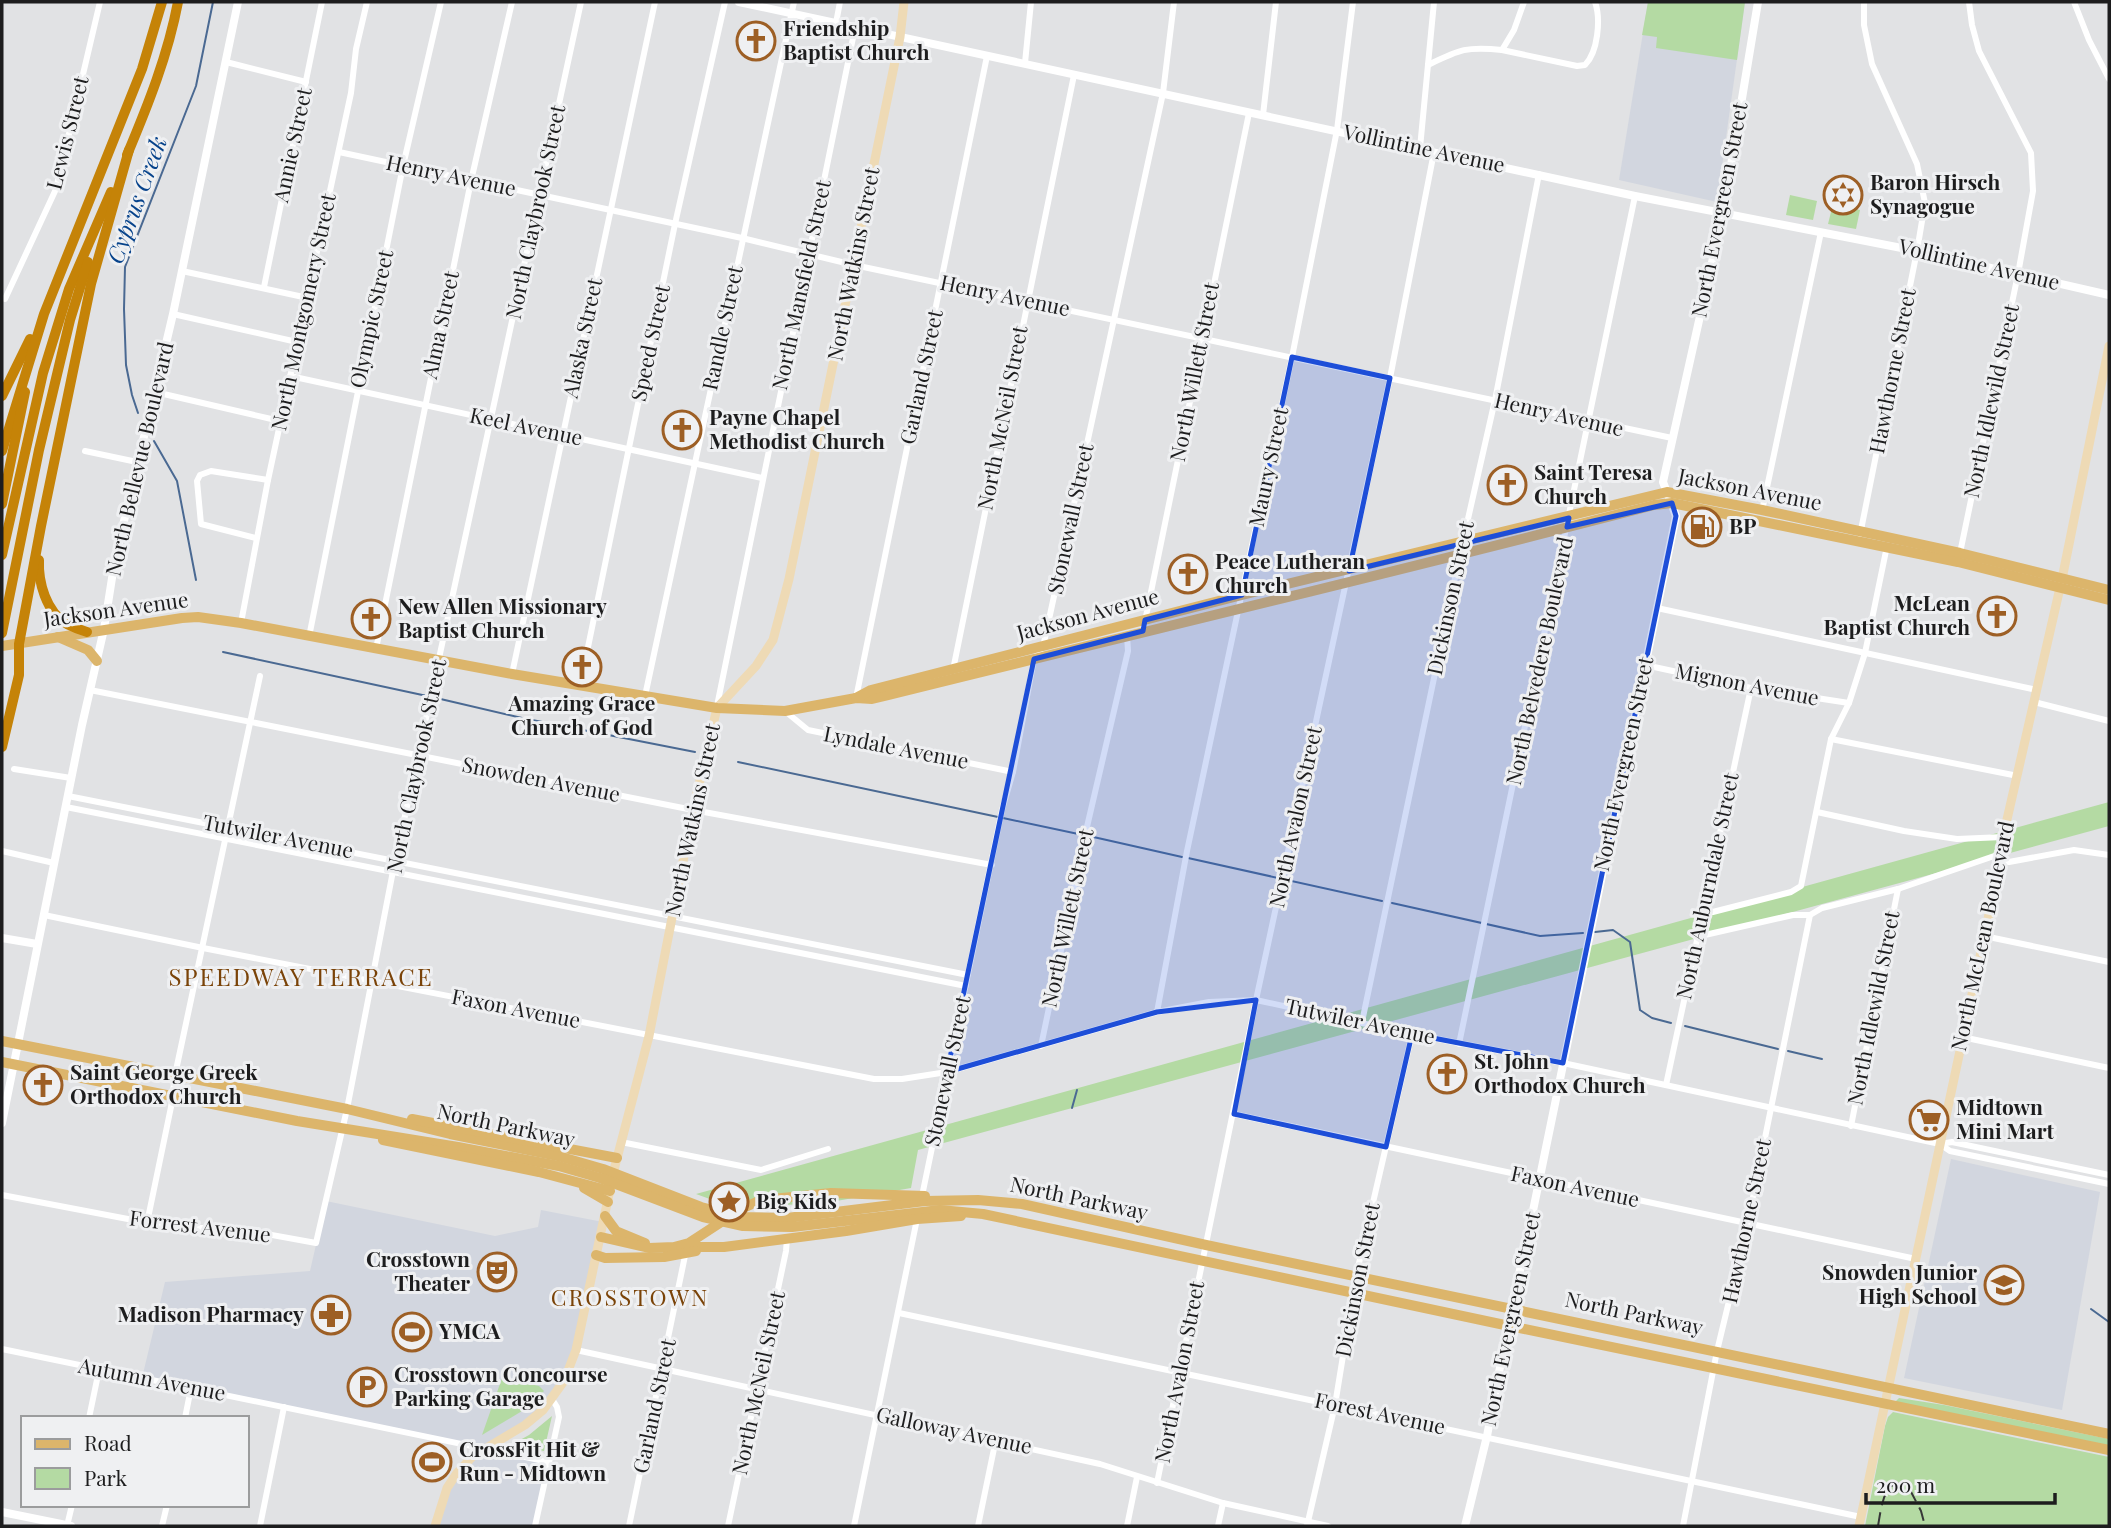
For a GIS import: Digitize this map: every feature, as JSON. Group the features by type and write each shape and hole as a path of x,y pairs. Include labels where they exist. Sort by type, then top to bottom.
{"highway":[{"path":"2,451 39,328 137,80 162,2"},
{"path":"2,555 30,423 69,289 156,83 178,2"},
{"path":"2,747 19,675 17,644 91,284 129,150"},
{"path":"2,633 39,450 70,320 121,170"},
{"path":"2,396 44,314"},
{"path":"2,504 39,328"},
{"path":"41,526 38,567 42,589 50,607 64,623 87,632"}],"main road":[{"name":"North Watkins Street","path":"435,1526 447,1488 464,1465 485,1448 525,1425 552,1399 564,1381 576,1350 616,1162 649,1036 717,708 756,666 773,640 792,566 900,37 904,2"},
{"name":"North McLean Boulevard","path":"1860,1522 2003,837 2061,584 2109,346"},
{"name":"Jackson Avenue","path":"1568,523 1667,492 1959,557 2061,584 2109,600"},
{"name":"Jackson Avenue","path":"952,674 1034,659 1242,595 1348,576 1654,505 1672,503 1761,515"},
{"name":"Jackson Avenue","path":"1144,626 1239,610 1348,576"},
{"name":"Jackson Avenue","path":"2061,584 2109,590"},
{"name":"Jackson Avenue","path":"2,646 198,617 717,708 785,711 856,698 872,699 1043,646 1126,631"},
{"path":"58,637 88,650 97,661"},
{"name":"North Parkway","path":"2,1041 347,1109 580,1162 701,1207 740,1217 787,1218 925,1201 978,1200 1022,1204 2109,1434"},
{"name":"North Parkway","path":"2,1062 342,1129 458,1147 580,1171 703,1217 743,1226 792,1227 940,1210 983,1213 1508,1326 2109,1450"},
{"path":"347,1109 440,1123 616,1162"},
{"path":"342,1129 610,1189"},
{"path":"575,1182 608,1202"},
{"path":"605,1216 616,1231 628,1237 644,1243 686,1249 711,1228 761,1200 831,1193 978,1200"},
{"path":"596,1255 605,1258 702,1249 917,1219 983,1213"},
{"path":"601,1237 640,1247 674,1247"}],"street":[{"name":"Lewis Street","path":"4,298 57,189 100,2"},
{"name":"North Bellevue Boulevard","path":"2,1123 71,778 104,629 115,559 173,314 237,2"},
{"name":"Annie Street","path":"264,287 321,2"},
{"name":"North Montgomery Street","path":"240,623 280,421 352,93 356,49 366,2"},
{"name":"Olympic Street","path":"309,637 356,391 403,166 441,2"},
{"name":"Alma Street","path":"376,649 471,181 512,2"},
{"name":"North Claybrook Street","path":"316,1243 347,1109 393,871 581,2"},
{"name":"Alaska Street","path":"512,674 654,2"},
{"name":"Speed Street","path":"580,685 725,2"},
{"name":"Vollintine Avenue","path":"738,2 1635,196 1917,251 2109,295"},
{"name":"Randle Street","path":"645,696 741,238 794,2"},
{"path":"836,23 840,2"},
{"path":"1025,63 1031,2"},
{"name":"Stonewall Street","path":"922,1196 1002,810 1013,772 1034,659 1043,646 1163,93 1174,2"},
{"path":"1263,115 1276,2"},
{"name":"Maury Street","path":"1157,1012 1186,851 1292,357 1337,130 1353,2"},
{"path":"1420,148 1434,2"},
{"path":"1502,50 1514,30 1524,2"},
{"path":"1427,65 1462,49 1479,47 1567,65 1585,65 1594,52 1597,11 1595,2"},
{"name":"North Evergreen Street","path":"1465,1526 1487,1436 1511,1308 1676,516 1664,482 1723,213 1758,2"},
{"name":"Hawthorne Street","path":"1860,536 1925,203 1920,175 1872,64 1864,24 1864,2"},
{"name":"North Idlewild Street","path":"1959,557 2018,274 2032,191 2031,153 1979,51 1969,2"},
{"path":"2074,2 2109,79"},
{"name":"North Mansfield Street","path":"717,708 855,28"},
{"name":"Garland Street","path":"856,698 987,56"},
{"path":"226,62 306,82"},
{"name":"North McNeil Street","path":"952,674 1074,75"},
{"name":"North Willett Street","path":"1144,626 1249,113"},
{"name":"Henry Avenue","path":"339,152 610,209 854,265 1672,438"},
{"name":"North Avalon Street","path":"1157,1483 1256,1000 1390,378 1434,152"},
{"name":"Dickinson Street","path":"1362,1021 1495,400 1539,174"},
{"name":"North Belvedere Boulevard","path":"1460,1044 1635,196"},
{"path":"1761,515 1821,232"},
{"path":"182,271 308,298"},
{"path":"173,314 297,342"},
{"name":"Keel Avenue","path":"290,376 762,478"},
{"path":"155,392 280,421"},
{"path":"85,451 137,462"},
{"path":"256,538 201,524 197,481 200,475 211,471 268,480"},
{"path":"1701,915 1791,892 1801,886 1831,739 1849,703 1865,653 1887,542"},
{"path":"1657,608 2037,690"},
{"name":"North Willett Street","path":"1041,1046 1084,839 1128,651 1126,631"},
{"name":"Mignon Avenue","path":"1645,665 1751,688 1849,703"},
{"path":"147,1223 175,1075 260,676"},
{"name":"North Auburndale Street","path":"1665,1085 1751,688"},
{"name":"Snowden Avenue","path":"90,690 694,810 992,865"},
{"path":"2034,702 2109,721"},
{"name":"Lyndale Avenue","path":"785,711 808,730 1013,772"},
{"name":"Mignon Avenue","path":"1831,739 2018,776"},
{"path":"14,769 71,778"},
{"name":"Tutwiler Avenue","path":"68,796 968,975"},
{"name":"Tutwiler Avenue","path":"66,807 966,986"},
{"path":"1816,812 1904,831 1957,839 2003,837"},
{"path":"1696,937 1793,915 1811,915 1822,908 1898,889 2000,857 2008,862 2074,850 2109,855"},
{"path":"2,851 54,863"},
{"path":"527,897 529,887"},
{"name":"North Idlewild Street","path":"1851,1126 1898,889"},
{"name":"Faxon Avenue","path":"44,915 874,1079 902,1079 947,1072"},
{"name":"Hawthorne Street","path":"1683,1526 1717,1351 1748,1222 1811,915"},
{"path":"1984,936 2109,962"},
{"path":"2,938 37,944"},
{"path":"827,957 829,947"},
{"path":"840,960 842,949"},
{"name":"Tutwiler Avenue","path":"947,1072 1157,1012 1209,1002 1256,1000 1851,1126 1940,1144 1952,1142 2109,1175"},
{"name":"Dickinson Street","path":"1308,1524 1335,1405 1356,1276 1412,1034"},
{"path":"1962,1037 2109,1068"},
{"name":"Faxon Avenue","path":"1234,1114 1916,1259"},
{"path":"621,1142 761,1170 828,1149"},
{"name":"Tutwiler Avenue","path":"1940,1144 1950,1151 2109,1184"},
{"path":"2054,1172 2056,1164"},
{"name":"Forrest Avenue","path":"2,1195 176,1228 233,1228 316,1243"},
{"path":"854,1526 917,1219"},
{"name":"North McNeil Street","path":"728,1526 787,1239"},
{"name":"Garland Street","path":"629,1526 686,1249"},
{"name":"Forest Avenue","path":"899,1312 1693,1481 1860,1522"},
{"name":"Autumn Avenue","path":"2,1349 549,1462"},
{"name":"Galloway Avenue","path":"576,1350 996,1439 1100,1464 1223,1503 1308,1524 1328,1526"},
{"path":"89,1416 99,1370"},
{"path":"185,1416 191,1388"},
{"path":"535,1526 559,1417 552,1399"},
{"path":"260,1526 284,1408"},
{"path":"978,1526 996,1439"},
{"name":"North Avalon Street","path":"1127,1526 1137,1477"},
{"path":"1218,1526 1223,1503"},
{"path":"2,1512 69,1526 72,1507"},
{"path":"162,1526 167,1507"}],"highlighted area":[{"path":"1292,357 1390,378 1349,571 1569,518 1567,527 1672,503 1676,516 1563,1063 1412,1034 1386,1147 1234,1114 1256,1000 1157,1012 947,1072 1034,659 1143,631 1145,620 1242,595"}],"shaded area":[{"path":"1648,2 1745,2 1717,202 1619,180"},
{"name":"Snowden Junior High School","path":"1951,1159 2100,1192 2062,1410 1904,1378"},
{"path":"326,1201 495,1236 538,1227 541,1210 603,1222 576,1350 564,1381 543,1410 486,1447 549,1462 535,1526 435,1526 447,1488 484,1448 142,1378 165,1282 310,1271"}],"green space":[{"path":"1648,2 1745,2 1737,60 1656,48 1657,37 1642,35"},
{"path":"1790,195 1817,201 1813,220 1786,215"},
{"path":"1833,204 1860,210 1856,229 1828,224"},
{"path":"2109,802 2109,826 918,1150 911,1188 819,1204 729,1206 696,1194"},
{"path":"502,1378 539,1386 544,1391 527,1408 482,1435"},
{"path":"1899,1398 2109,1439 2109,1446 1895,1402"},
{"path":"1893,1412 2109,1457 2109,1526 1865,1526 1885,1426"},
{"path":"552,1416 544,1451 511,1445 529,1435"}],"waterway":[{"name":"Cyprus Creek","path":"138,413 126,365 125,267 196,86 213,2"},
{"path":"154,441 177,481 196,580"},
{"path":"223,652 427,696"},
{"path":"432,697 522,718 695,752"},
{"path":"738,762 998,817"},
{"path":"1003,818 1083,835"},
{"path":"1089,836 1182,857"},
{"path":"1188,858 1382,901"},
{"path":"1392,903 1540,936 1583,933"},
{"path":"1595,932 1613,930 1630,942 1640,1010 1652,1018 1671,1023"},
{"path":"1685,1026 1778,1049"},
{"path":"1788,1051 1822,1059"},
{"path":"1072,1108 1077,1090"},
{"path":"2091,1309 2109,1322"}],"railway":[{"path":"1878,1526 1885,1495 1889,1488 1901,1484 1909,1488 1921,1511 1925,1526"}],"place":[{"name":"Friendship Baptist Church","path":"756,41"},
{"name":"Baron Hirsch Synagogue","path":"1843,195"},
{"name":"Payne Chapel Methodist Church","path":"682,430"},
{"name":"Saint Teresa Church","path":"1507,485"},
{"name":"BP","path":"1702,527"},
{"name":"Peace Lutheran Church","path":"1188,574"},
{"name":"McLean Baptist Church","path":"1997,616"},
{"name":"New Allen Missionary Baptist Church","path":"371,619"},
{"name":"Amazing Grace Church of God","path":"582,667"},
{"name":"St. John Orthodox Church","path":"1447,1074"},
{"name":"Saint George Greek Orthodox Church","path":"43,1085"},
{"name":"Midtown Mini Mart","path":"1929,1120"},
{"name":"Big Kids","path":"729,1202"},
{"name":"Crosstown Theater","path":"497,1272"},
{"name":"Snowden Junior High School","path":"2004,1285"},
{"name":"Madison Pharmacy","path":"331,1315"},
{"name":"YMCA","path":"412,1332"},
{"name":"Crosstown Concourse Parking Garage","path":"367,1387"},
{"name":"CrossFit Hit & Run - Midtown","path":"432,1462"}],"district":[{"name":"SPEEDWAY TERRACE","path":"301,978"},
{"name":"CROSSTOWN","path":"630,1298"}]}
